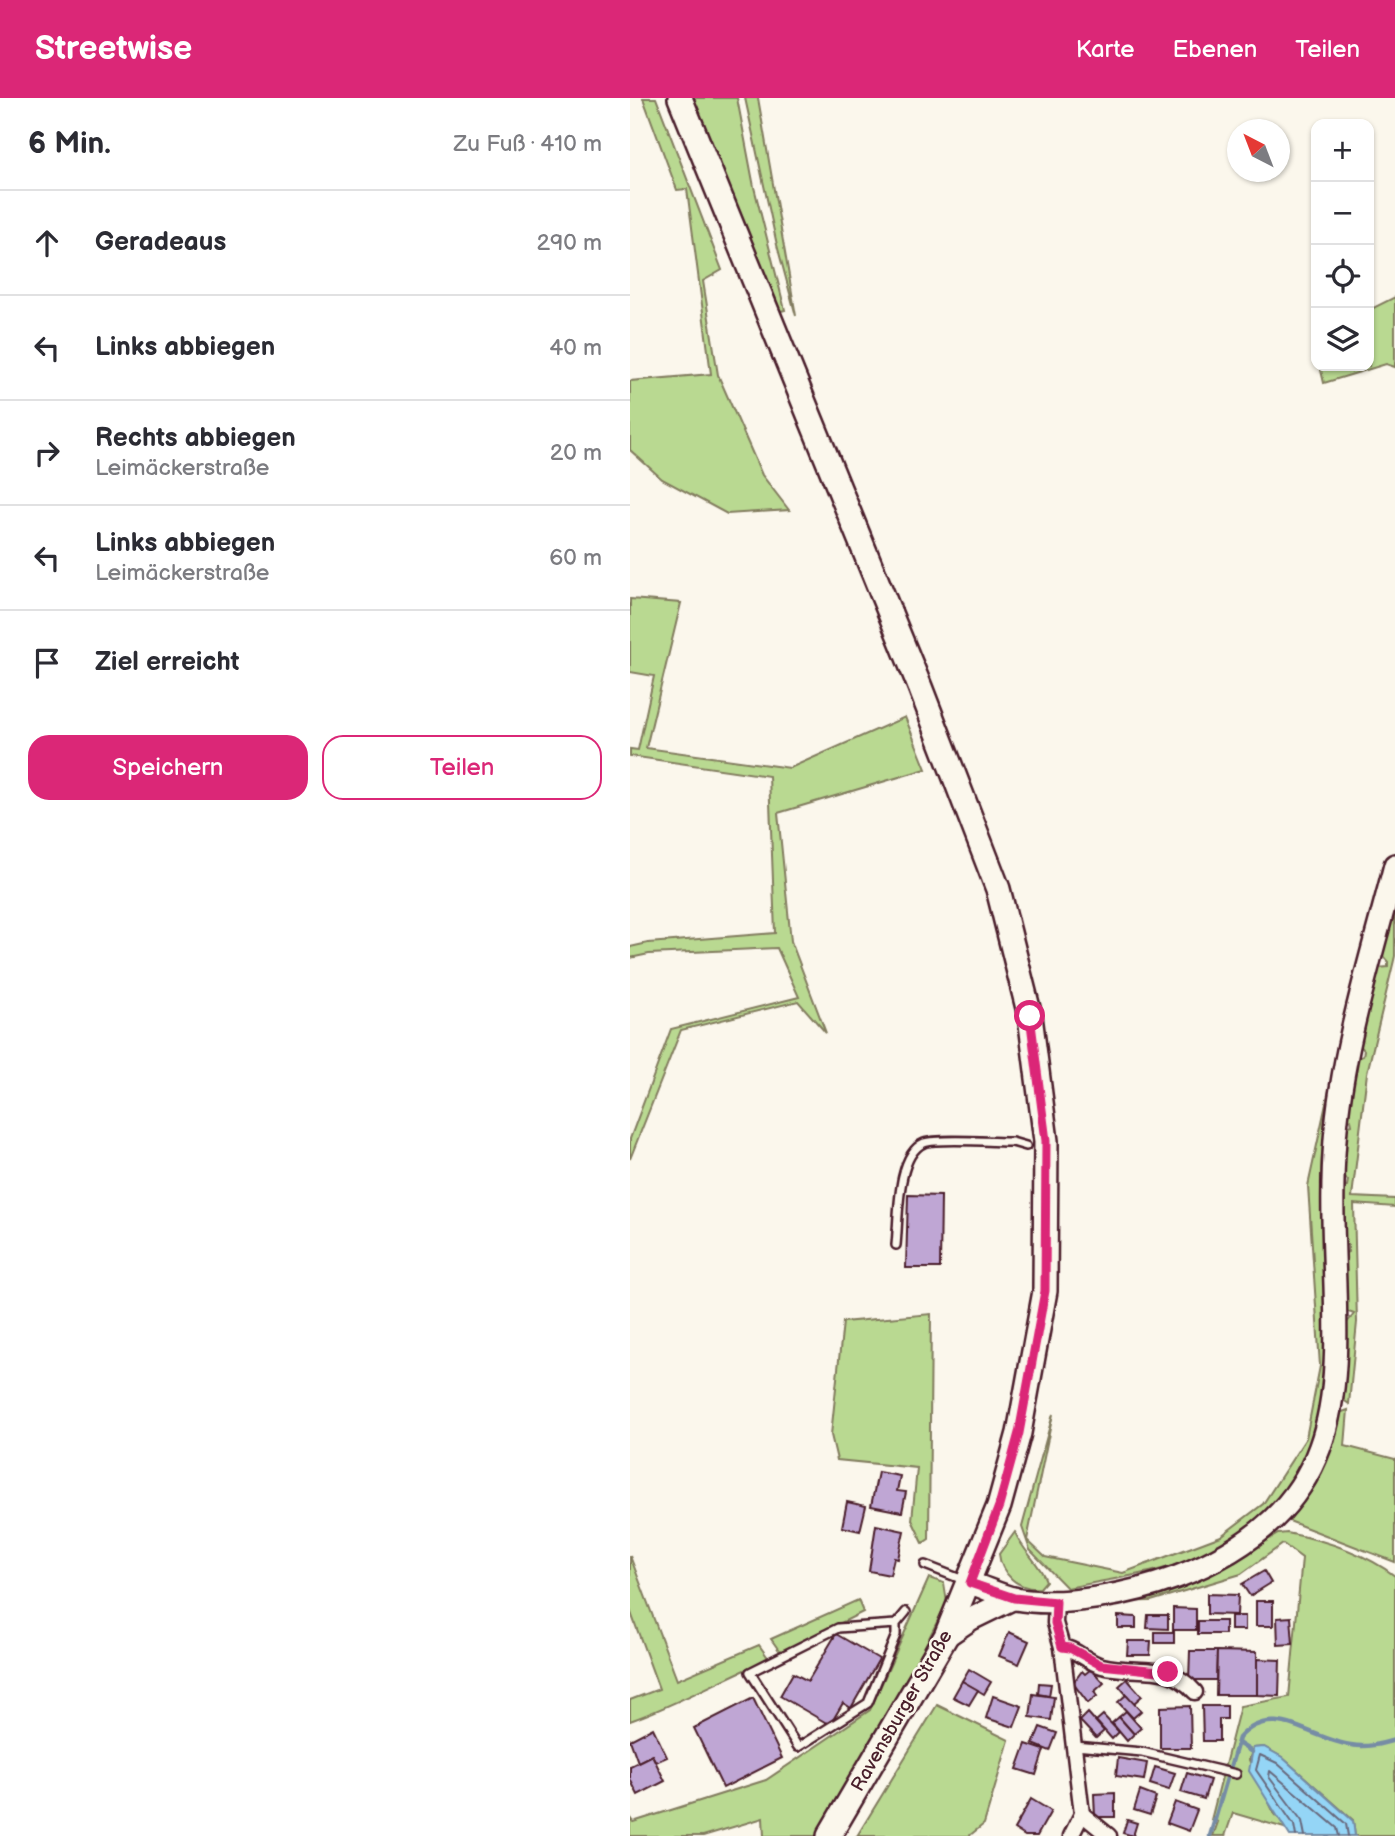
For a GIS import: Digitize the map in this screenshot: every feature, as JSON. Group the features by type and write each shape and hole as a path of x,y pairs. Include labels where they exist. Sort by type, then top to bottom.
{"main road":[{"name":"Ravensburger Straße","path":"680,98 920,687 998,889 1030,1016 1046,1141 1045,1291 1019,1433 999,1506 970,1583 946,1636 829,1836"}],"street":[{"path":"970,1583 1014,1598 1056,1602 1166,1581 1230,1555 1277,1521 1305,1487 1317,1466 1330,1432 1339,1387 1341,1339 1333,1221 1335,1139 1354,1024 1395,865"},
{"path":"946,1636 971,1619 1014,1598"},
{"path":"1056,1602 1055,1623 1062,1647 1082,1814 1071,1836"},
{"path":"1062,1647 1070,1648 1101,1665 1161,1671 1182,1677 1195,1692"},
{"path":"1082,1814 1110,1836"}],"lane":[{"path":"896,1245 904,1172 910,1154 925,1143 1012,1142 1026,1146"},
{"path":"925,1564 970,1583"},
{"path":"896,1624 838,1628 750,1672 798,1747 868,1703 896,1635 896,1624 906,1612"},
{"path":"1074,1746 1142,1752 1236,1774"}],"green space":[{"path":"643,98 656,98 722,270 703,281 718,375 762,475 789,510 727,514 662,479 630,450 630,381 711,374 687,189 677,190"},
{"path":"692,98 737,98 754,187 785,310 777,312"},
{"path":"745,98 758,98 796,316 777,245"},
{"path":"1395,297 1395,367 1386,364 1374,368 1374,308"},
{"path":"1321,371 1363,371 1324,383"},
{"path":"630,599 681,603 646,748 790,768 905,717 926,769 778,813 791,941 826,1033 798,1001 681,1030 630,1159 630,1139 671,1029 799,997 777,948 649,954 630,958 630,947 648,943 775,933 769,776 630,756 630,749 638,750 654,676 630,672"},
{"path":"1395,903 1395,956 1367,1073 1352,1197 1395,1199 1395,1207 1354,1204 1357,1322 1349,1404 1342,1399 1346,1324 1354,1314 1346,1311 1342,1254 1348,1252 1348,1245 1342,1244 1339,1189 1347,1186 1348,1180 1339,1176 1343,1128 1352,1125 1351,1120 1345,1116 1355,1059 1363,1056 1364,1050 1358,1043 1378,968 1388,967 1388,962 1381,954"},
{"path":"1329,1090 1321,1174 1326,1288 1323,1389 1313,1436 1293,1480 1262,1518 1216,1549 1163,1569 1067,1588 1030,1550 1022,1527 1053,1414 1027,1540 1045,1557 1123,1573 1221,1536 1263,1504 1306,1438 1320,1366 1308,1186"},
{"path":"931,1314 929,1539 923,1543 912,1520 917,1468 837,1460 831,1435 843,1322"},
{"path":"1348,1410 1345,1446 1395,1459 1395,1562 1289,1521 1313,1486 1330,1451 1339,1413"},
{"path":"1015,1532 1046,1581 1040,1588 1018,1583 1003,1568 999,1554"},
{"path":"1287,1533 1344,1548 1395,1576 1395,1836 1355,1836 1353,1820 1282,1757 1264,1747 1253,1748 1249,1760 1274,1813 1288,1829 1233,1813 1225,1836 1213,1836 1218,1822 1211,1820 1240,1706 1289,1697 1302,1558 1283,1544 1241,1574 1151,1601 1103,1602 1207,1575 1278,1534"},
{"path":"630,1556 677,1680 759,1645 769,1659 630,1721 630,1700 659,1689 630,1610"},
{"path":"929,1578 944,1583 947,1602 894,1708 818,1836 764,1836 763,1818 703,1836 630,1836 630,1818 633,1822 766,1780 870,1710"},
{"path":"858,1600 863,1612 781,1653 771,1639"},
{"path":"937,1705 1009,1740 984,1824 969,1836 857,1836"}],"water":[{"path":"1264,1747 1282,1757 1353,1821 1355,1836 1290,1836 1249,1771 1253,1748"}],"building":[{"path":"908,1195 941,1196 940,1268 906,1268"},
{"path":"878,1472 900,1476 897,1491 906,1492 902,1512 871,1506"},
{"path":"847,1502 866,1506 860,1531 842,1527"},
{"path":"876,1525 904,1531 898,1559 894,1558 890,1575 869,1571"},
{"path":"1264,1571 1271,1583 1250,1596 1242,1584"},
{"path":"1207,1594 1238,1595 1237,1615 1207,1614"},
{"path":"1256,1601 1273,1601 1273,1626 1256,1626"},
{"path":"1173,1608 1196,1609 1196,1630 1173,1630"},
{"path":"1148,1615 1168,1615 1168,1629 1147,1628"},
{"path":"1118,1616 1136,1617 1136,1628 1118,1628"},
{"path":"1231,1616 1245,1616 1245,1630 1231,1630"},
{"path":"1291,1617 1293,1644 1278,1645 1277,1618"},
{"path":"1198,1621 1225,1621 1225,1634 1198,1634"},
{"path":"1009,1632 1029,1641 1019,1664 999,1656"},
{"path":"1155,1632 1174,1632 1174,1643 1155,1643"},
{"path":"836,1634 879,1659 851,1708 843,1703 830,1725 780,1696 793,1673 808,1681"},
{"path":"1128,1641 1151,1641 1150,1655 1127,1655"},
{"path":"1190,1651 1217,1651 1216,1680 1189,1680"},
{"path":"1217,1651 1257,1652 1257,1695 1216,1695"},
{"path":"1257,1659 1280,1660 1279,1696 1257,1695"},
{"path":"969,1669 991,1682 984,1694 962,1681"},
{"path":"1091,1669 1104,1683 1094,1692 1097,1696 1088,1703 1073,1683 1082,1671 1085,1674"},
{"path":"1127,1679 1142,1696 1134,1703 1119,1686"},
{"path":"962,1681 978,1690 969,1705 953,1697"},
{"path":"1039,1683 1051,1684 1049,1696 1038,1694"},
{"path":"1033,1694 1054,1697 1051,1720 1030,1717"},
{"path":"1126,1695 1141,1711 1133,1718 1118,1702"},
{"path":"993,1696 1022,1706 1014,1727 986,1718"},
{"path":"753,1698 782,1758 723,1788 694,1728"},
{"path":"1190,1706 1191,1748 1160,1748 1160,1707"},
{"path":"1202,1706 1227,1706 1227,1719 1219,1719 1219,1741 1203,1741"},
{"path":"1126,1711 1141,1728 1134,1734 1119,1717"},
{"path":"1088,1713 1104,1731 1096,1738 1080,1721"},
{"path":"1103,1715 1119,1732 1112,1739 1096,1721"},
{"path":"1119,1717 1134,1734 1127,1741 1112,1723"},
{"path":"1040,1727 1057,1733 1050,1751 1033,1744"},
{"path":"653,1728 667,1757 656,1762 652,1755 638,1762 630,1740"},
{"path":"1026,1744 1044,1750 1036,1775 1017,1769"},
{"path":"652,1755 665,1781 638,1795 630,1779 630,1766"},
{"path":"1118,1758 1147,1763 1144,1780 1116,1776"},
{"path":"1155,1767 1175,1773 1169,1790 1150,1784"},
{"path":"1187,1773 1210,1780 1204,1799 1181,1792"},
{"path":"1140,1791 1156,1797 1150,1815 1134,1810"},
{"path":"1115,1793 1115,1817 1095,1817 1094,1794"},
{"path":"1031,1799 1051,1811 1037,1836 1025,1836 1014,1829"},
{"path":"1175,1802 1197,1810 1189,1831 1167,1823"},
{"path":"1127,1820 1137,1823 1133,1836 1123,1833"}],"waterway":[{"path":"1210,1836 1239,1738 1252,1727 1265,1722 1279,1722 1336,1742 1357,1746 1395,1740"},
{"path":"1238,1743 1252,1752"}],"route":[{"path":"1030,1016 1046,1141 1045,1291 1019,1433 999,1506 970,1583 1014,1598 1056,1602 1055,1623 1062,1647 1070,1648 1101,1665 1168,1672"}]}
